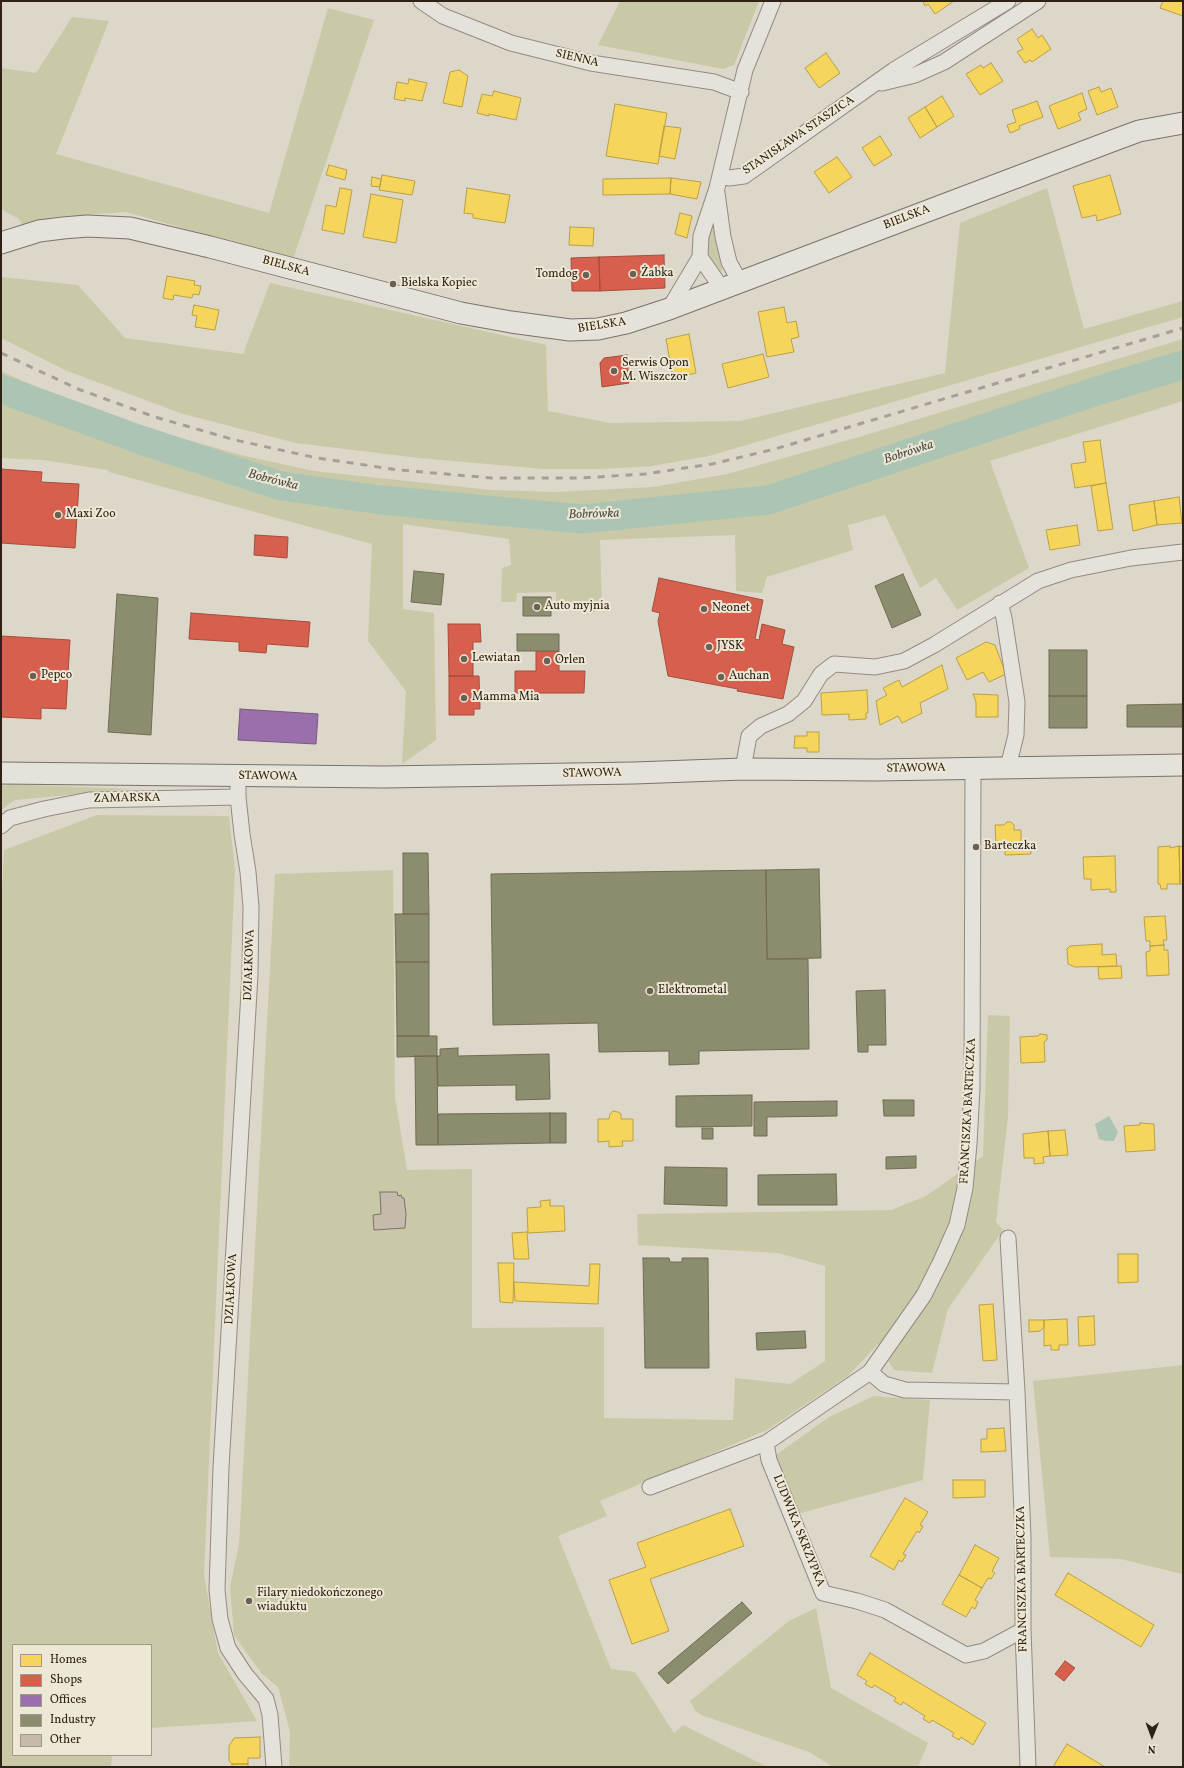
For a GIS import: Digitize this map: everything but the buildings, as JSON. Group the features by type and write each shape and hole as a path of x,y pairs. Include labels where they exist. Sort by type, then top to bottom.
{"street":[{"name":"SIENNA","path":"421,1 443,16 511,43 591,63 714,82 741,92"},
{"path":"669,309 700,256 701,236 718,182 746,70 773,1"},
{"name":"STANISŁAWA STASZICA","path":"718,182 729,178 744,176 875,85 894,70 1008,1"},
{"name":"STANISŁAWA STASZICA","path":"875,85 915,75 944,62 1038,1"},
{"name":"BIELSKA","path":"1,243 39,231 63,228 87,226 130,228 210,247 460,312 511,322 570,330 598,329 626,323 669,309 1139,131 1183,119"},
{"path":"718,182 723,237 728,256 731,286"},
{"path":"700,256 731,286"},
{"path":"744,769 749,736 761,726 788,714 804,701 821,674 834,664 875,667 904,661 934,645 1038,581 1071,570 1131,558 1183,552"},
{"path":"1000,603 1004,618 1017,702 1016,735 1008,767"},
{"name":"STAWOWA","path":"1,773 384,778 634,773 744,769 876,770 1183,765"},
{"name":"FRANCISZKA BARTECZKA","path":"870,1372 924,1295 957,1225 965,1188 972,1088 973,768"},
{"path":"238,776 238,797"},
{"name":"ZAMARSKA","path":"1,826 10,818 44,809 89,800 238,797"},
{"name":"DZIAŁKOWA","path":"238,797 251,907 250,975 222,1459 217,1590 220,1619 228,1648 245,1674 266,1699 270,1715 274,1767"},
{"name":"FRANCISZKA BARTECZKA","path":"1008,1238 1018,1392 1023,1536 1023,1630 1028,1767"},
{"path":"650,1487 766,1443 870,1372 884,1384 905,1390 1018,1392"},
{"name":"LUDWIKA SKRZYPKA","path":"766,1443 769,1460 823,1593 857,1601 885,1610 966,1656 984,1651 1023,1630"}],"shaded area":[{"path":"620,1 759,1 734,65 723,69 598,45"},
{"path":"328,8 374,20 293,259 126,212 54,217 22,226 19,219 1,209 1,68 36,73 72,17 109,21 56,154 269,213"},
{"path":"1047,188 1084,329 1183,301 1183,317 709,456 652,466 602,469 543,469 419,458 296,443 183,414 67,371 1,338 1,277 78,285 125,338 243,354 270,283 546,345 548,411 610,423 740,421 945,373 960,223"},
{"path":"714,217 722,261 722,269 719,274 709,262 706,243"},
{"path":"1183,339 1183,401 990,461 1029,568 957,610 936,578 920,588 885,515 848,525 853,550 767,577 762,593 736,591 735,535 600,540 602,608 589,615 575,605 556,602 556,592 517,593 516,602 501,602 502,568 511,565 509,539 403,524 403,609 434,613 436,740 402,764 406,691 368,641 372,544 109,472 108,470 43,460 1,458 1,371 81,407 156,431 241,455 314,471 491,490 555,492 653,487 727,474 859,437"},
{"path":"1,784 131,789 15,800 1,810"},
{"path":"97,815 229,816 235,870 204,1575 218,1653 257,1721 152,1728 152,1644 12,1644 12,1756 112,1756 111,1767 1,1767 1,918 4,850"},
{"path":"393,870 395,1098 407,1170 472,1169 472,1328 604,1327 604,1418 733,1420 735,1378 790,1384 825,1361 825,1266 778,1253 638,1245 637,1214 891,1210 926,1196 983,1156 988,1015 1010,1016 1008,1117 996,1222 1003,1230 948,1309 932,1373 894,1370 878,1344 848,1376 767,1430 600,1501 607,1516 558,1536 611,1669 635,1672 674,1733 683,1725 768,1767 289,1767 290,1732 278,1687 262,1674 234,1635 230,1587 239,1544 275,874"},
{"path":"1109,1116 1118,1132 1114,1141 1099,1139 1095,1124"},
{"path":"1183,1365 1183,1602 1182,1574 1121,1559 1050,1557 1033,1381"},
{"path":"874,1396 930,1400 923,1480 797,1514 776,1455 829,1417"},
{"path":"816,1608 831,1688 928,1743 918,1767 833,1767 809,1752 701,1715 695,1710 690,1701 789,1621"}],"waterway":[{"name":"Bobrówka","path":"1,389 138,439 281,486 381,500 582,519 768,500 1103,389 1183,365"}],"railway":[{"path":"1,353 78,389 155,417 235,440 317,458 399,470 492,478 580,478 645,474 712,464 775,449 1183,328"}],"place":[{"name":"Żabka","path":"633,274"},
{"name":"Tomdog","path":"586,275"},
{"name":"Bielska Kopiec","path":"393,284"},
{"name":"Serwis Opon M. Wiszczor","path":"614,371"},
{"name":"Maxi Zoo","path":"58,515"},
{"name":"Auto myjnia","path":"537,607"},
{"name":"Neonet","path":"704,609"},
{"name":"JYSK","path":"709,647"},
{"name":"Lewiatan","path":"464,659"},
{"name":"Orlen","path":"547,661"},
{"name":"Pepco","path":"33,676"},
{"name":"Auchan","path":"721,677"},
{"name":"Mamma Mia","path":"464,698"},
{"name":"Barteczka","path":"976,847"},
{"name":"Elektrometal","path":"650,991"},
{"name":"Filary niedokończonego wiaduktu","path":"249,1601"}]}
